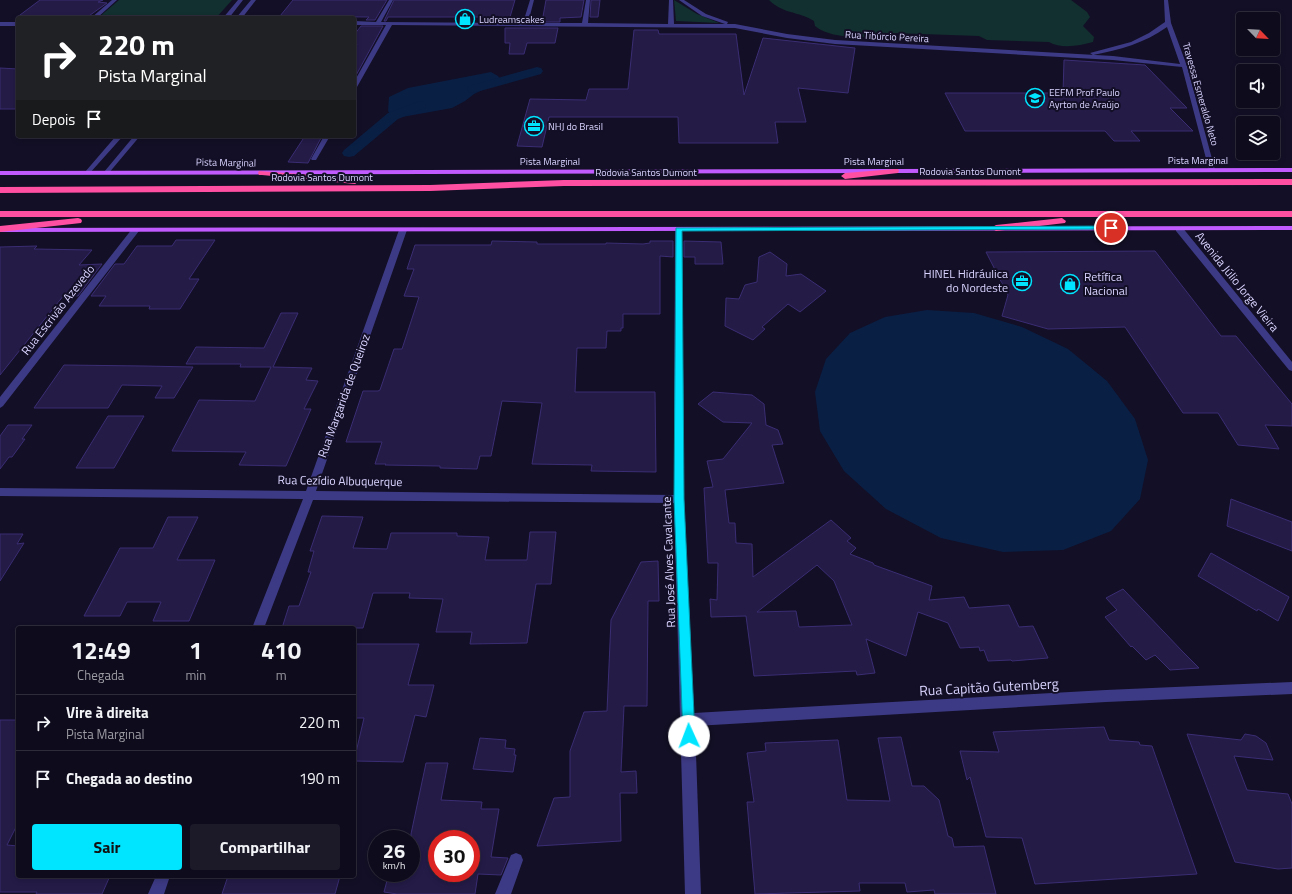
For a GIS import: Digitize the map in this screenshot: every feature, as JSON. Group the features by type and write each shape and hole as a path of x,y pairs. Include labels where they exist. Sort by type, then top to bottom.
{"highway":[{"path":"779,183 895,171"},
{"path":"262,173 430,188"},
{"name":"Rodovia Santos Dumont","path":"0,190 430,188 564,183 1292,182"},
{"path":"0,214 1292,214"},
{"path":"0,230 146,214"},
{"path":"996,228 1121,214"}],"main road":[{"name":"Pista Marginal","path":"0,173 1292,170"},
{"path":"0,230 135,231 1292,228"}],"street":[{"path":"96,16 115,0"},
{"path":"228,16 241,0"},
{"path":"241,16 254,0"},
{"path":"378,23 391,0"},
{"path":"525,24 532,0"},
{"path":"587,24 588,0"},
{"path":"671,0 671,24"},
{"path":"681,0 704,15 735,26"},
{"name":"Travessa Esmeraldo Neto","path":"1166,0 1168,23 1184,66 1212,170"},
{"name":"Rua Tibúrcio Pereira","path":"356,23 671,24 735,26 787,36 835,42 1113,58 1184,66"},
{"path":"356,84 390,23"},
{"path":"1076,56 1134,43 1154,34 1168,23"},
{"path":"0,24 16,24"},
{"path":"87,172 118,138"},
{"path":"106,173 135,138"},
{"path":"314,159 326,138"},
{"name":"Rua José Alves Cavalcante","path":"678,229 679,499 693,894"},
{"name":"Avenida Júlio Jorge Vieira","path":"1179,229 1292,368"},
{"name":"Rua Margarida de Queiroz","path":"259,626 310,494 403,230"},
{"name":"Rua Escrivão Azevedo","path":"0,404 135,231"},
{"name":"Rua Cezídio Albuquerque","path":"0,492 679,499"},
{"name":"Rua Capitão Gutemberg","path":"688,720 1106,696 1292,688"},
{"path":"503,894 516,860"},
{"path":"156,894 161,878"}],"green space":[{"path":"119,0 232,0 218,16 100,16"},
{"path":"674,0 697,14 719,23 676,21"},
{"path":"769,0 1071,0 1087,12 1090,17 1083,26 1094,37 1093,42 1082,45 1059,46 1049,42 987,40 979,36 894,33 878,38 845,36 821,30 815,26 814,21 802,15 780,8"}],"water":[{"path":"491,72 498,76 501,81 474,94 452,108 402,117 391,115 388,111 389,97 408,88"},
{"path":"927,310 974,313 1022,327 1068,349 1107,381 1135,419 1148,460 1140,499 1111,531 1063,550 1003,552 941,538 886,509 844,471 820,431 815,392 826,359 850,333 885,317"}],"building":[{"path":"40,0 103,0 98,2 107,3 89,16 19,16"},
{"path":"293,0 387,0 375,20 366,20 369,17 356,16 280,16"},
{"path":"394,0 515,0 510,17 388,17 386,21 384,21"},
{"path":"546,0 584,0 581,17 560,18 560,22 542,22"},
{"path":"591,0 600,0 598,17 590,17"},
{"path":"361,26 383,26 356,75 357,44 356,32"},
{"path":"505,28 558,28 555,43 527,43 524,54 509,54 510,43 505,43"},
{"path":"634,30 658,30 659,34 736,34 744,95 763,38 855,48 848,93 798,88 806,122 775,122 778,143 679,143 678,117 549,117 542,147 517,146 530,99 586,100 589,89 628,89"},
{"path":"1064,60 1145,65 1187,108 1170,108 1193,131 1131,131 1140,141 1114,141 1105,131 965,131 945,93 1063,93"},
{"path":"0,68 16,69 16,109 0,109"},
{"path":"304,138 321,138 308,163 288,162"},
{"path":"176,240 215,240 189,279 199,279 180,309 149,309 150,306 99,306 106,296 91,296 115,264 124,264 137,246 172,246"},
{"path":"492,241 537,242 537,244 643,244 650,243 650,241 673,241 673,257 660,256 660,314 623,314 623,328 621,328 621,331 607,331 606,348 577,348 575,392 655,392 656,472 591,471 592,465 532,464 542,403 502,401 491,456 480,456 477,469 375,464 382,442 346,442 363,391 380,390 394,349 402,349 419,297 404,296 414,269 407,269 415,245 491,245"},
{"path":"684,241 721,242 723,264 695,264 695,257 684,257"},
{"path":"37,246 34,249 92,250 79,265 102,264 78,296 64,295 0,375 0,247"},
{"path":"1155,251 1221,336 1236,336 1292,404 1292,426 1265,425 1279,449 1238,445 1218,413 1183,413 1125,327 1048,329 1002,316 1008,295 986,252"},
{"path":"770,252 787,264 786,276 801,274 826,291 800,312 788,304 762,327 765,329 753,340 725,326 726,298 739,299 745,285 757,282 759,257"},
{"path":"281,313 298,313 273,367 312,368 306,380 318,381 304,409 311,409 286,466 239,465 246,452 172,451 199,400 255,401 271,367 240,367 241,364 186,364 196,347 264,348"},
{"path":"64,365 193,367 174,398 155,398 162,386 122,385 108,408 34,408"},
{"path":"713,392 752,395 764,404 766,425 778,430 783,444 772,445 784,483 725,490 729,523 735,523 736,543 752,544 753,577 831,520 851,538 847,541 856,548 850,554 873,563 874,565 932,586 929,600 964,597 969,608 1009,605 1019,627 1033,626 1048,658 988,661 984,650 980,651 979,647 960,648 948,623 918,612 906,656 866,639 875,673 857,675 856,671 754,676 746,616 711,617 710,599 717,600 718,563 708,563 704,488 713,487 707,461 723,459 752,423 723,422 698,404","holes":["817,565 834,581 852,625 799,627 796,611 757,612"]},
{"path":"108,416 144,416 114,468 76,468"},
{"path":"8,425 32,425 22,439 25,439 12,457 9,457 0,469 0,436"},
{"path":"1231,499 1292,522 1292,551 1227,526"},
{"path":"322,516 363,517 353,548 387,549 391,533 457,533 457,536 489,537 485,560 527,560 530,532 556,532 551,584 536,584 527,643 470,644 472,632 436,632 443,599 409,598 410,593 373,593 363,628 356,628 356,626 283,626 289,606 299,606 311,572 308,572 314,551 310,551"},
{"path":"168,517 198,517 177,560 215,560 189,621 153,621 161,602 127,602 120,616 84,616 120,548 153,548"},
{"path":"0,534 23,534 17,544 24,543 0,581"},
{"path":"1211,553 1289,597 1278,621 1258,609 1257,611 1198,576"},
{"path":"658,561 659,601 648,601 647,706 624,706 621,772 636,771 637,793 620,793 621,841 537,846 554,798 570,797 570,751 584,712 607,711 611,620 641,562"},
{"path":"1123,589 1199,668 1170,670 1155,655 1146,660 1132,646 1131,647 1105,617 1117,610 1106,598"},
{"path":"356,644 419,644 408,685 434,685 426,717 415,715 403,762 356,761 356,752 364,718 356,718"},
{"path":"0,720 16,720 16,827 7,845 16,846 16,878 109,878 102,894 36,894 37,892 0,892"},
{"path":"1104,727 1109,740 1139,742 1140,745 1152,746 1197,874 1035,884 1022,838 986,837 970,777 967,780 960,751 999,752 993,732"},
{"path":"1187,734 1241,740 1245,734 1256,736 1266,743 1273,760 1234,756 1247,790 1288,794 1292,804 1292,868 1278,869 1235,862"},
{"path":"901,737 912,786 924,786 939,800 948,836 952,838 954,847 984,846 996,894 935,894 934,890 907,892 905,883 859,883 860,891 755,894 747,802 754,802 747,753 766,751 765,743 838,740 847,800 890,801 878,738"},
{"path":"480,738 506,740 505,748 515,749 514,755 516,755 513,772 473,769"},
{"path":"426,763 448,763 441,800 482,802 481,809 499,809 491,857 508,858 501,875 480,874 480,830 428,830 428,882 477,882 475,894 397,894 384,892 387,882 420,882 420,830 412,830"},
{"path":"227,878 339,878 335,894 222,894"}],"waterway":[{"path":"473,89 537,71"},
{"path":"349,153 393,116 420,105"}],"place":[{"name":"Ludreamscakes","path":"465,19"},
{"name":"EEFM Prof Paulo Ayrton de Araújo","path":"1035,98"},
{"name":"NHJ do Brasil","path":"534,126"},
{"name":"HINEL Hidráulica do Nordeste","path":"1022,281"},
{"name":"Retífica Nacional","path":"1070,284"}],"route":[{"path":"689,736 679,499 678,229 1111,228"}]}
